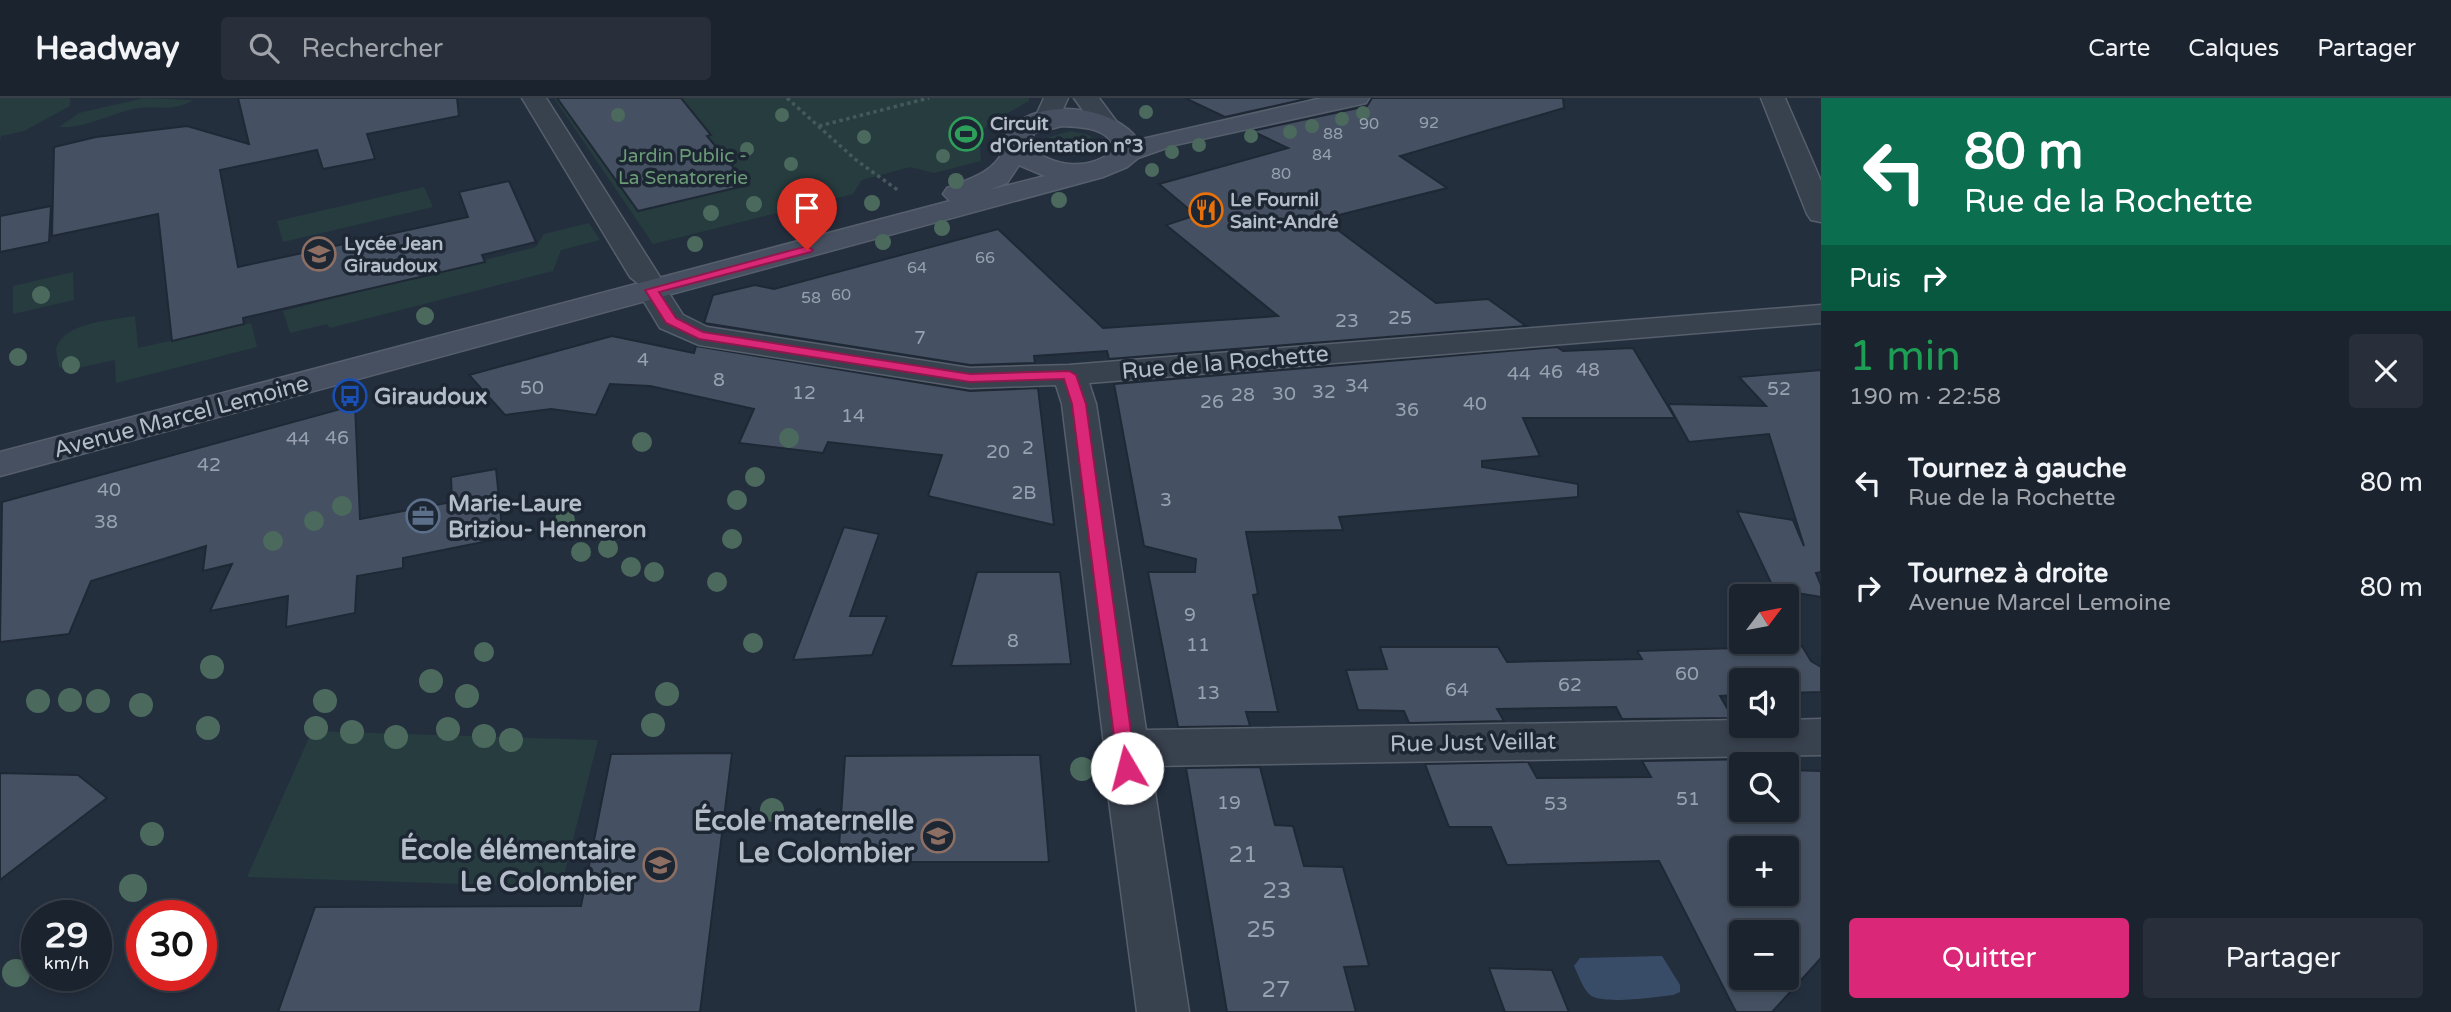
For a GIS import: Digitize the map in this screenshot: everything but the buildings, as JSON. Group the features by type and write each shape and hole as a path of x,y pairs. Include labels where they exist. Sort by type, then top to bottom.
{"main road":[{"path":"1107,126 1124,136 1129,152 1168,139 1357,98"},
{"name":"Avenue Marcel Lemoine","path":"0,464 648,284 989,182 998,177 1017,149 1018,135 1052,109"},
{"path":"1052,109 1107,126 1252,120"},
{"path":"1017,149 1038,165 1055,170 1093,171"},
{"name":"Avenue Marcel Lemoine","path":"0,446 1093,171 1118,163 1129,152"}],"street":[{"name":"Rue de la Rochette","path":"534,98 671,321 699,335 970,378 1069,375 1821,314"},
{"path":"1086,98 1107,126"},
{"path":"1773,98 1821,214"},
{"path":"1069,375 1079,404 1124,748 1163,1012"},
{"name":"Rue Just Veillat","path":"1124,748 1821,737"}],"path":[{"path":"787,98 914,206"},
{"path":"819,126 929,98"}],"green space":[{"path":"0,98 70,98 70,106 24,131 1,136 0,142"},
{"path":"144,98 193,100 179,106 139,108 89,123 59,127 79,113"},
{"name":"Jardin Public - La Senatorerie","path":"554,98 1029,98 1029,101 988,124 979,135 981,161 934,173 910,167 862,180 853,194 653,244"},
{"path":"1071,131 1089,135 1098,143 1096,149 1072,156 1048,147 1049,137"},
{"path":"424,187 433,207 283,242 277,221"},
{"path":"589,223 600,240 561,250 553,271 330,328 327,324 290,333 283,311 536,247 544,234"},
{"path":"73,272 74,300 13,314 13,286"},
{"path":"135,316 138,348 251,323 257,347 116,383 115,360 68,370 59,367 56,350 68,333 90,324"},
{"path":"312,731 598,740 561,887 247,877"}],"water":[{"path":"1662,956 1680,985 1680,992 1673,995 1630,1000 1597,998 1585,989 1574,966 1580,958"}],"place":[{"name":"Circuit d'Orientation n°3","path":"966,134"},
{"name":"Le Fournil Saint-André","path":"1206,210"},
{"name":"Lycée Jean Giraudoux","path":"319,254"},
{"name":"Giraudoux","path":"350,396"},
{"name":"Marie-Laure Briziou- Henneron","path":"423,516"},
{"name":"École maternelle Le Colombier","path":"938,836"},
{"name":"École élémentaire Le Colombier","path":"660,865"}],"route":[{"path":"807,250 652,290 671,321 699,335 970,378 1069,375 1079,404 1127,768"}]}
